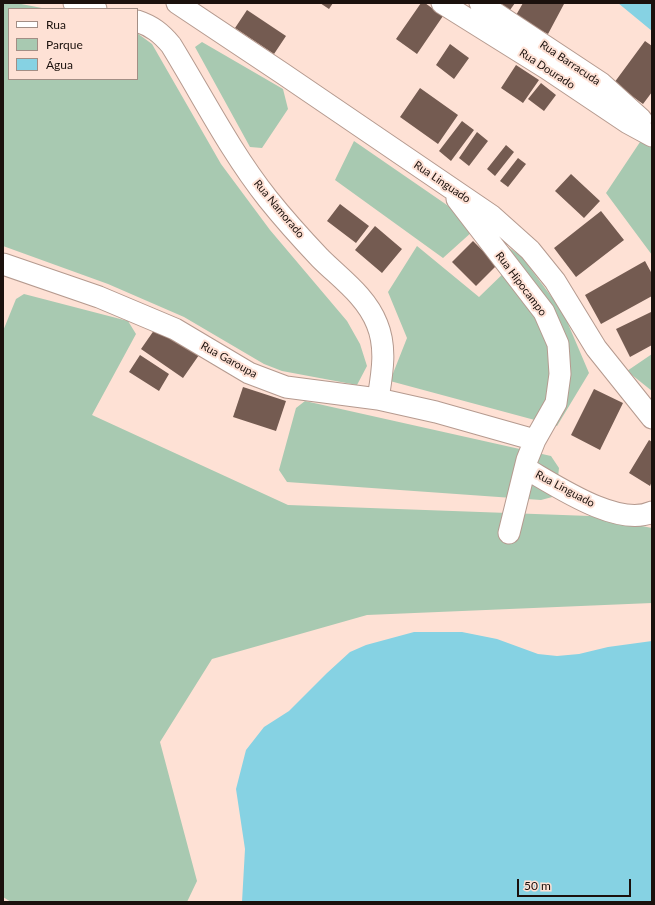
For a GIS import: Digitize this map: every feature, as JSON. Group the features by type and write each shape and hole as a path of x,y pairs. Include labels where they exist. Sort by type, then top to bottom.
{"street":[{"path":"74,3 92,8"},
{"name":"Rua Linguado","path":"177,3 492,216 530,250 555,281 596,348 652,418"},
{"name":"Rua Dourado","path":"442,3 546,68 628,123 652,135"},
{"name":"Rua Barracuda","path":"480,3 601,83 639,116 652,135"},
{"name":"Rua Namorado","path":"142,23 160,32 171,45 228,142 268,199 321,258 363,298 377,324 383,353 382,377 378,399"},
{"name":"Rua Hipocampo","path":"445,185 544,312 558,344 560,374 556,403 535,440 527,460 509,532"},
{"name":"Rua Garoupa","path":"3,264 100,296 176,330 249,373 286,386 378,399 436,412 535,440"},
{"name":"Rua Linguado","path":"525,468 594,506 630,516 648,514 652,512"}],"green space":[{"path":"3,3 16,3 42,8 8,8 8,80 138,80 138,34 152,44 221,164 270,230 347,321 360,344 367,366 357,385 282,371 264,364 184,317 108,284 3,246"},
{"path":"202,42 283,89 288,109 262,148 250,147 195,47"},
{"path":"652,124 652,255 606,193"},
{"path":"354,141 521,256 563,312 589,373 557,426 390,381 407,338 388,292 417,246 479,297 511,266 473,231 443,258 335,180"},
{"path":"24,294 128,321 136,334 92,415 288,505 590,516 652,528 652,603 367,615 212,659 160,742 197,881 187,902 11,902 3,897 3,331 16,299"},
{"path":"652,354 652,391 627,371"},
{"path":"305,401 551,456 559,468 556,496 541,500 287,482 279,470 296,408"}],"water":[{"path":"618,3 652,3 652,31"},
{"path":"414,632 462,632 497,639 538,654 557,656 579,654 608,647 652,641 652,902 242,902 245,849 236,789 246,750 264,727 289,711 350,652 366,645"}],"building":[{"path":"320,3 333,3 329,9"},
{"path":"421,3 425,3 443,16 417,54 396,39"},
{"path":"500,3 515,3 510,10"},
{"path":"523,3 564,4 548,34 515,17"},
{"path":"247,10 286,36 274,54 235,28"},
{"path":"645,41 652,46 652,92 643,104 614,83"},
{"path":"450,44 469,58 454,79 436,65"},
{"path":"516,65 539,80 523,103 501,88"},
{"path":"541,83 556,95 544,111 528,99"},
{"path":"420,88 458,115 438,144 400,117"},
{"path":"462,121 474,130 451,161 439,151"},
{"path":"477,132 488,141 469,166 459,158"},
{"path":"506,145 514,152 495,176 487,169"},
{"path":"518,158 526,164 508,187 500,181"},
{"path":"571,174 600,201 584,218 555,191"},
{"path":"340,204 369,226 356,243 327,221"},
{"path":"601,211 624,240 576,277 554,248"},
{"path":"375,226 402,249 382,273 355,250"},
{"path":"473,241 497,265 476,286 452,262"},
{"path":"645,261 652,274 652,296 601,324 585,295"},
{"path":"651,312 652,345 630,357 616,329"},
{"path":"157,326 199,355 183,378 141,349"},
{"path":"140,355 169,374 159,391 129,372"},
{"path":"243,387 286,401 276,431 233,417"},
{"path":"594,389 623,403 600,450 571,435"},
{"path":"649,440 652,442 652,481 650,486 629,473"}]}
